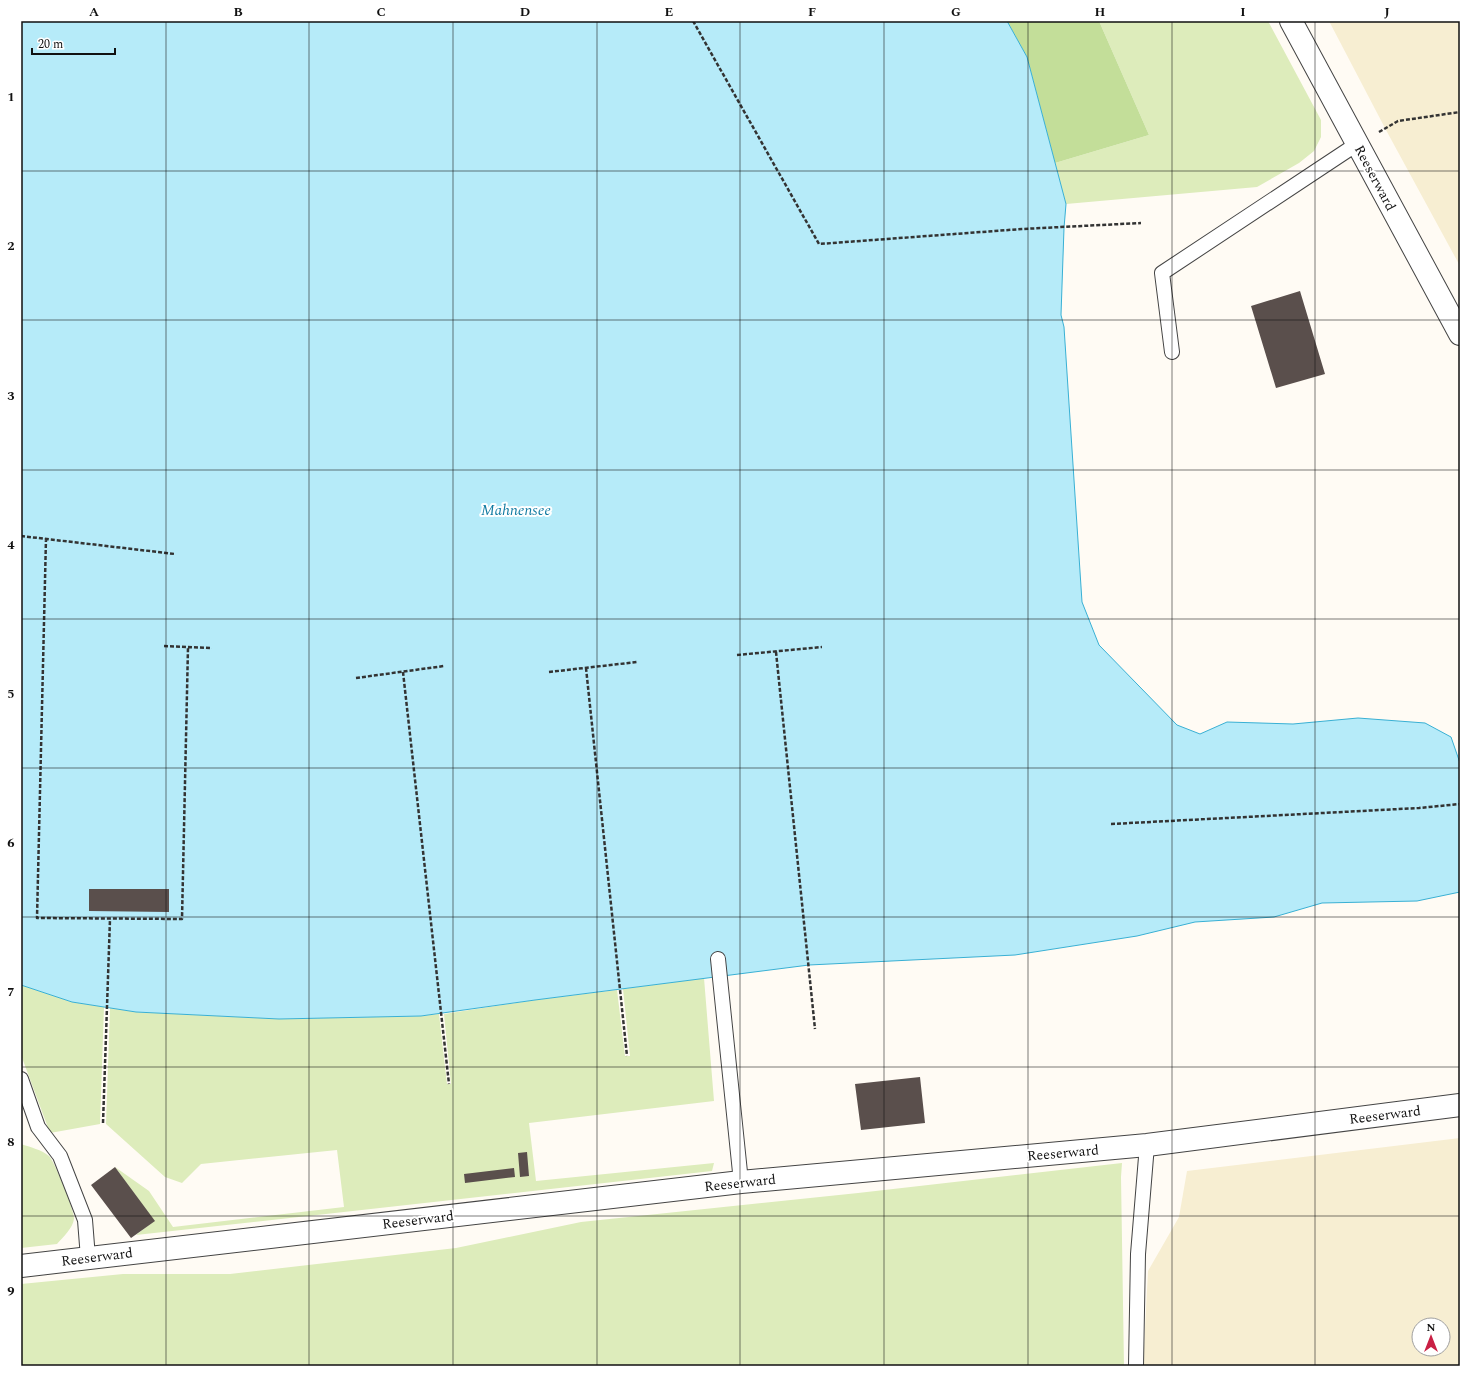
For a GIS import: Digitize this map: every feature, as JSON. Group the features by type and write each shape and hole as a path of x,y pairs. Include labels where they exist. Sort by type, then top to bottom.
{"street":[{"name":"Reeserward","path":"1291,21 1460,334"},
{"name":"Reeserward","path":"21,1266 741,1182 1148,1145 1460,1105"}],"lane":[{"path":"1172,352 1162,273 1357,144"},
{"path":"718,959 741,1182"},
{"path":"21,1079 38,1127 60,1156 86,1220 88,1258"},
{"path":"1136,1366 1138,1254 1148,1145"}],"path":[{"path":"693,21 819,244 1022,229 1142,223"},
{"path":"1357,144 1398,121 1460,112"},
{"path":"21,536 175,554"},
{"path":"46,538 37,918 182,919 188,647"},
{"path":"164,646 212,648"},
{"path":"737,655 822,647"},
{"path":"776,652 815,1029"},
{"path":"549,672 637,662"},
{"path":"356,678 444,666"},
{"path":"586,668 628,1056"},
{"path":"403,672 449,1084"},
{"path":"1111,824 1419,808 1460,804"},
{"path":"104,1123 110,919"}],"shaded area":[{"path":"1329,21 1460,21 1460,266 1386,130"},
{"path":"1460,1138 1460,1366 1143,1366 1148,1271 1179,1217 1187,1171"}],"green space":[{"path":"1007,21 1099,21 1149,135 1055,163 1027,57"},
{"path":"1099,21 1268,21 1321,120 1321,137 1314,151 1299,163 1257,187 1066,204 1055,163 1149,135"},
{"path":"704,978 714,1101 529,1123 536,1181 714,1163 712,1171 136,1235 154,1221 115,1167 149,1191 173,1227 344,1207 337,1150 201,1164 182,1183 165,1177 106,1124 110,1008 136,1012 279,1019 421,1016 439,1014 447,1084 451,1084 444,1014 535,1000 617,990 625,1056 630,1056 623,989"},
{"path":"21,985 72,1002 104,1007 100,1124 50,1133 21,1055"},
{"path":"21,1144 39,1150 49,1156 68,1197 74,1219 72,1226 57,1244 21,1248"},
{"path":"1122,1163 1124,1366 21,1366 21,1284 123,1274 230,1274 456,1248 581,1222 858,1193"}],"water":[{"name":"Mahnensee","path":"21,21 1007,21 1027,57 1066,204 1061,315 1064,327 1082,602 1099,645 1177,725 1200,734 1227,722 1293,724 1358,718 1425,723 1451,737 1460,763 1460,892 1417,901 1322,903 1274,917 1195,922 1137,936 1015,955 809,965 421,1016 279,1019 136,1012 72,1002 21,985"}],"building":[{"path":"1300,291 1325,374 1276,388 1251,306"},
{"path":"89,889 169,889 169,912 89,911"},
{"path":"920,1077 925,1123 861,1130 855,1084"},
{"path":"527,1152 529,1176 520,1177 518,1153"},
{"path":"115,1167 155,1221 131,1238 91,1185"},
{"path":"514,1168 515,1177 465,1183 464,1174"}]}
